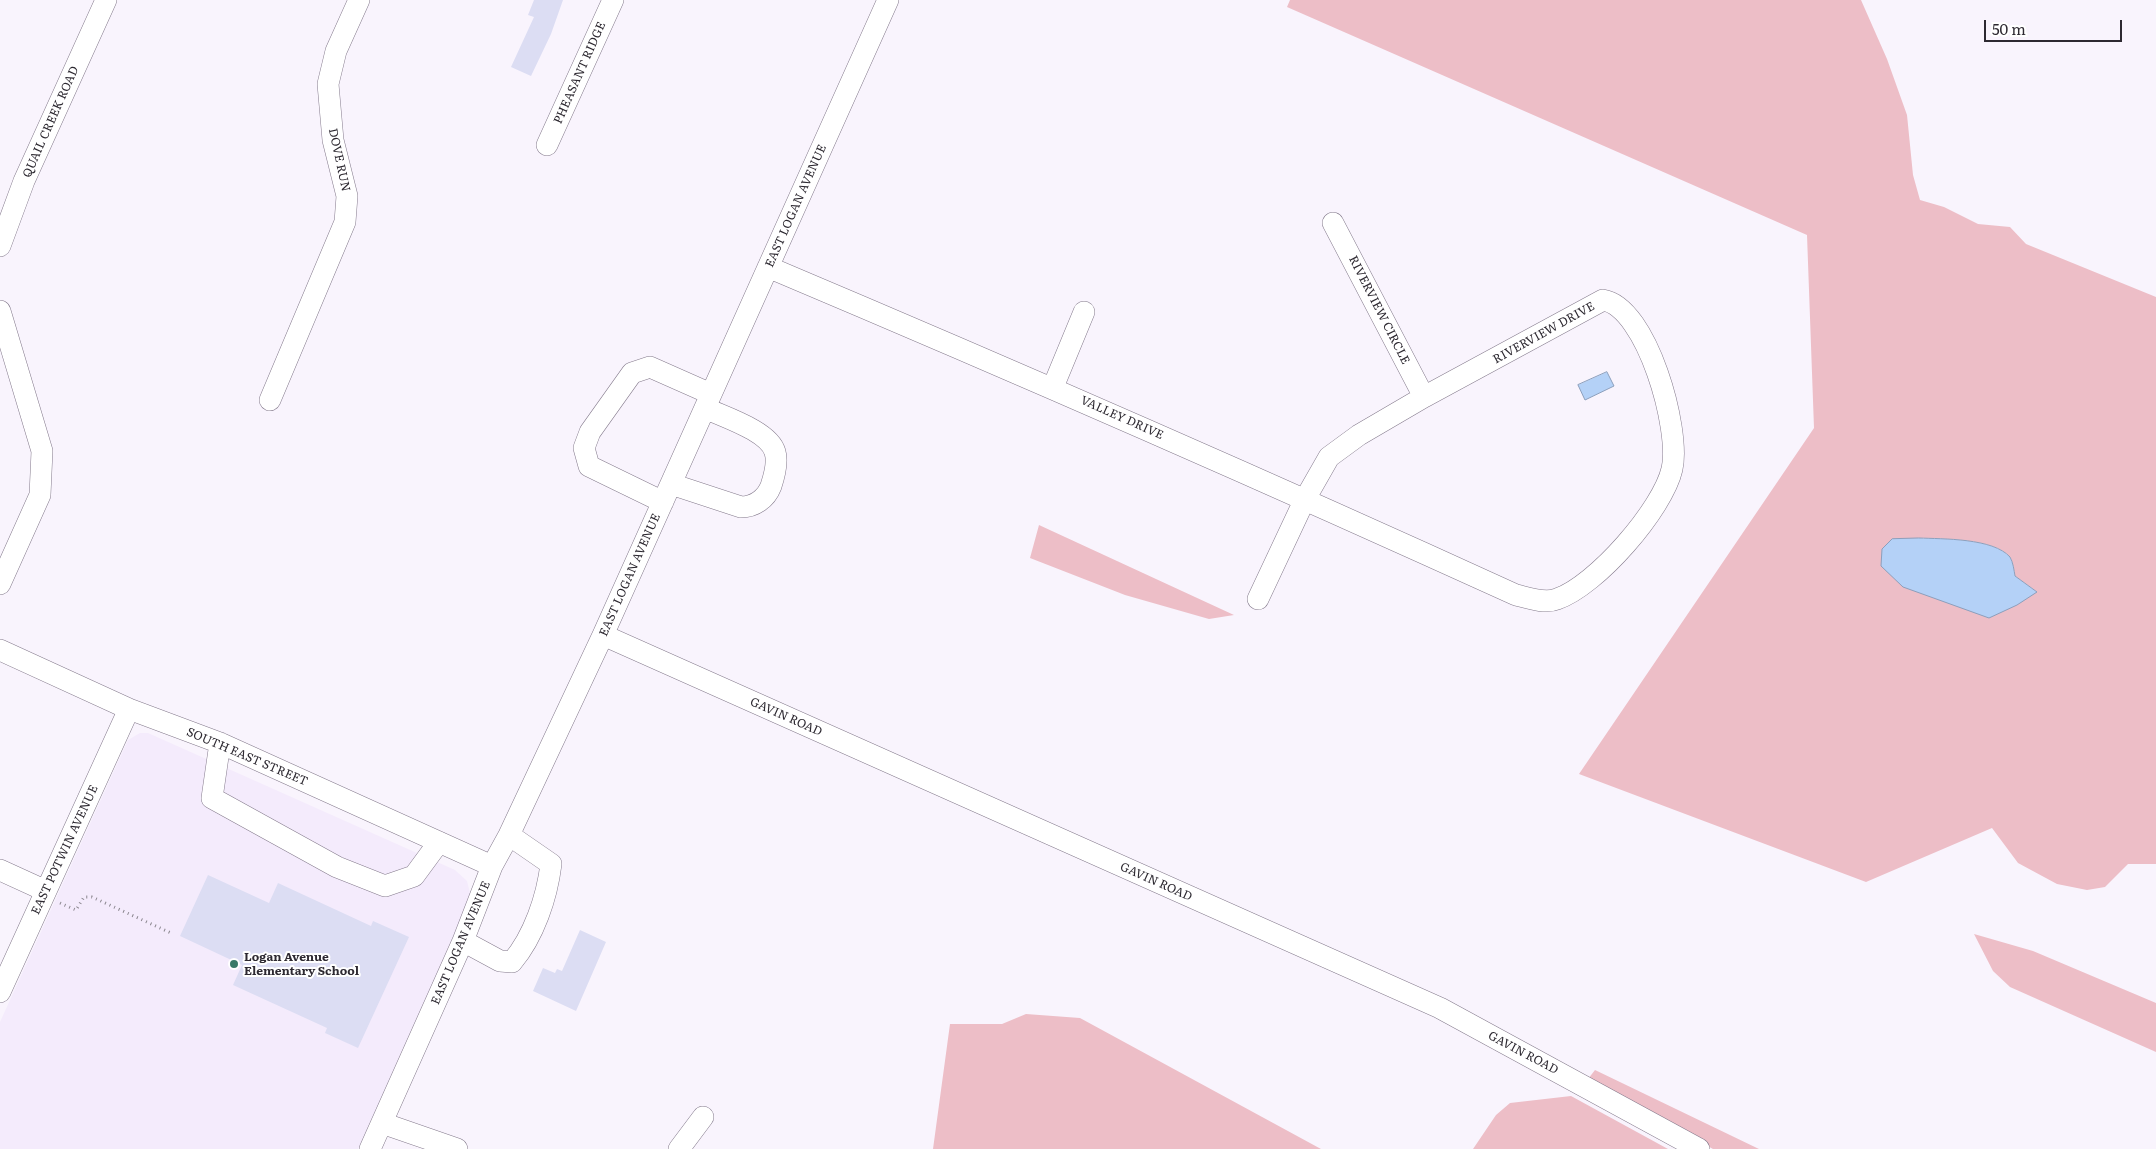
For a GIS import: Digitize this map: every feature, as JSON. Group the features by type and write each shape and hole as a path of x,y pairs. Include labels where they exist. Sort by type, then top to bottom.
{"street":[{"name":"QUAIL CREEK ROAD","path":"0,246 24,181 106,0"},
{"name":"DOVE RUN","path":"270,400 345,222 348,196 333,140 328,84 336,51 359,0"},
{"name":"PHEASANT RIDGE","path":"547,146 613,0"},
{"name":"EAST LOGAN AVENUE","path":"370,1149 463,941 492,866 509,835 603,635 888,0"},
{"name":"RIVERVIEW CIRCLE","path":"1333,223 1424,397"},
{"name":"VALLEY DRIVE","path":"768,267 1053,387 1474,576"},
{"name":"RIVERVIEW DRIVE","path":"1258,599 1305,499 1329,457 1359,435 1424,397 1603,300 1622,308 1651,352 1673,429 1672,468 1660,500 1616,555 1593,577 1574,591 1555,600 1532,600 1474,576"},
{"path":"0,311 42,451 40,495 0,584"},
{"path":"1053,387 1084,312"},
{"path":"650,367 769,440 776,453 774,475 769,490 759,502 749,507 667,493 589,466 584,448 590,432 632,373 650,367"},
{"name":"GAVIN ROAD","path":"603,635 1440,1008 1699,1149"},
{"name":"SOUTH EAST STREET","path":"0,650 129,708 220,744 492,866"},
{"name":"EAST POTWIN AVENUE","path":"0,992 53,897 129,708"},
{"path":"220,744 212,798 337,867 385,886 414,876 439,842"},
{"path":"463,941 500,960 512,962 523,949 530,935 549,881 551,864 509,835"},
{"path":"0,870 53,897"},
{"path":"679,1149 703,1117"},
{"path":"382,1123 457,1149"}],"path":[{"path":"53,897 76,910 84,897 92,897 171,933"}],"shaded area":[{"path":"1290,0 1861,0 1887,59 1907,115 1913,175 1920,200 1944,207 1978,224 2010,227 2026,244 2156,297 2156,864 2128,864 2105,887 2087,890 2057,884 2018,863 1992,828 1866,882 1579,774 1814,428 1807,235 1287,7","holes":["1919,538 1954,539 1992,546 2010,557 2015,576 2037,592"]},
{"path":"1039,525 1234,615 1209,619 1125,595 1030,558"},
{"name":"Logan Avenue Elementary School","path":"140,733 148,733 455,870 467,881 470,893 467,906 358,1149 0,1149 0,1022 128,740"},
{"path":"1974,934 2033,951 2156,1003 2156,1052 2010,987 1993,971"},
{"path":"1026,1014 1080,1018 1321,1149 933,1149 950,1024 1002,1024"},
{"path":"1595,1070 1759,1149 1713,1149 1588,1079"},
{"path":"1571,1096 1668,1149 1473,1149 1496,1115 1510,1103"}],"water":[{"path":"1607,372 1614,386 1585,400 1578,385"},
{"path":"1892,539 1954,539 1992,546 2010,557 2015,576 2037,592 2017,605 1989,618 1903,587 1881,566 1882,549"}],"building":[{"path":"534,0 563,0 551,34 531,76 511,67 534,17 528,15"},
{"path":"208,875 269,903 278,883 371,926 373,921 409,937 358,1048 325,1033 327,1028 233,985 242,965 180,936"},
{"path":"580,930 606,942 576,1011 533,991 543,968 555,973 557,969 562,971"}],"place":[{"name":"Logan Avenue Elementary School","path":"234,964"}]}
